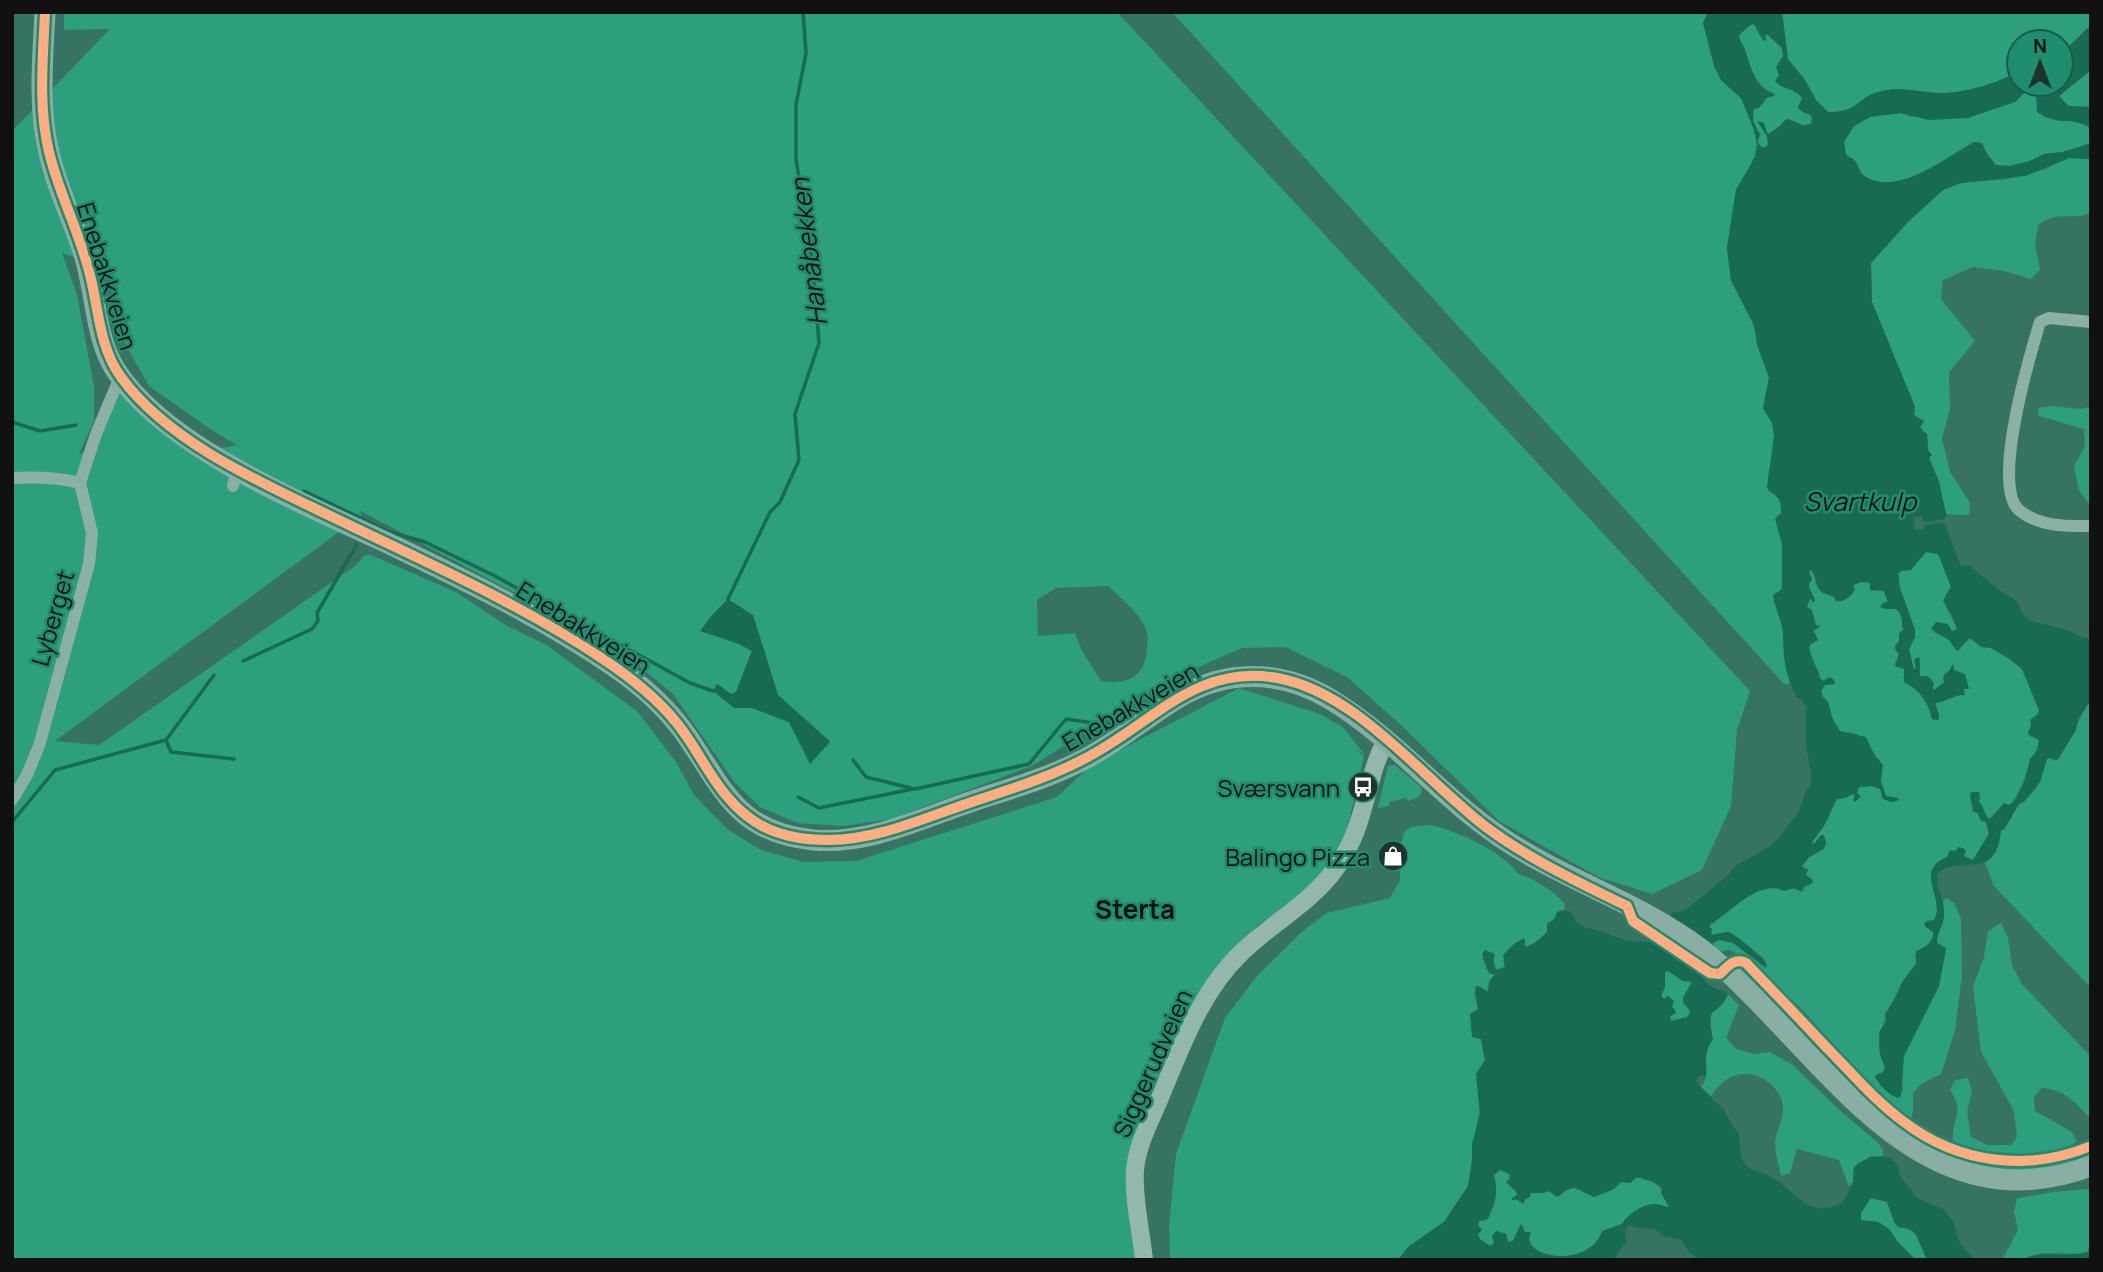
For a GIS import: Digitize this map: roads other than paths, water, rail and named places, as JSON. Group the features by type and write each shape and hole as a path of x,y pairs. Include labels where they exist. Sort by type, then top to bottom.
{"main road":[{"name":"Enebakkveien","path":"45,12 43,105 47,143 58,185 86,261 107,356 120,377 160,418 235,477 276,490 489,593 597,655 648,692 673,717 714,780 741,814 764,827 788,836 822,840 858,837 915,821 1036,780 1093,755 1199,686 1226,678 1266,676 1299,684 1334,701 1387,740 1476,820 1504,840 1678,933 1737,980 1870,1116 1921,1153 1969,1172 2007,1179 2046,1178 2091,1166"},
{"name":"Siggerudveien","path":"1144,1260 1135,1180 1136,1161 1146,1130 1188,1032 1205,1000 1233,961 1318,889 1341,861 1358,828 1376,762 1387,740"}],"street":[{"path":"2091,321 2049,318 2040,322 2018,403 2008,473 2010,498 2018,509 2045,524 2091,526"},
{"path":"12,478 37,477 80,483 96,434 120,377"},
{"name":"Lyberget","path":"12,800 27,775 39,746 88,568 92,533 80,483"}],"water":[{"name":"Svartkulp","path":"1708,12 1782,12 1788,59 1805,80 1816,100 1828,112 1846,110 1882,91 1961,91 2005,78 2005,98 2019,98 2015,102 1968,118 1929,120 1901,113 1870,117 1854,126 1844,142 1846,155 1855,161 1862,174 1881,182 1894,182 1923,172 1974,142 1982,143 1996,165 2010,166 2044,154 2063,152 2091,143 2091,159 2069,158 2025,176 1961,183 1943,190 1909,221 1871,263 1872,302 1915,407 1914,415 1924,421 1920,427 1927,433 1928,450 1932,455 1929,458 1939,482 1946,514 1944,522 1960,564 1970,566 2017,601 2029,620 2091,639 2091,700 2078,719 2076,730 2059,758 2047,759 2040,782 2024,802 2019,804 2001,831 1998,847 1992,857 1985,862 1947,868 1937,874 1944,915 1937,943 1946,948 1939,986 1904,1056 1901,1096 1898,1098 1891,1094 1875,1077 1883,1072 1885,1067 1880,1055 1879,1032 1886,1022 1885,1014 1902,982 1916,964 1916,951 1932,939 1933,932 1924,925 1926,921 1934,920 1937,912 1932,870 1947,857 1950,850 1955,851 1959,847 1966,851 1965,857 1973,860 1989,834 1986,822 1980,820 1978,813 1973,812 1970,794 1979,792 1979,802 1989,819 2004,803 2009,805 2015,800 2025,780 2030,759 2037,751 2039,740 2028,734 2030,720 2039,710 2022,669 2008,658 1991,648 1981,647 1970,638 1957,651 1949,640 1931,629 1936,622 1948,624 1952,631 1957,629 1943,601 1951,587 1938,554 1926,552 1911,570 1898,574 1900,588 1915,630 1915,637 1909,649 1914,670 1914,660 1919,657 1920,676 1930,678 1934,690 1944,683 1943,677 1953,664 1954,670 1965,674 1969,689 1964,689 1965,695 1935,703 1939,720 1932,719 1922,697 1904,682 1904,669 1895,666 1899,654 1895,648 1899,633 1904,630 1896,609 1880,607 1888,602 1884,591 1870,590 1870,583 1861,582 1853,585 1855,589 1847,598 1836,601 1833,596 1820,590 1812,571 1809,571 1812,580 1809,589 1815,599 1812,604 1810,599 1807,607 1812,610 1816,625 1821,626 1813,630 1818,639 1810,644 1810,652 1820,679 1823,681 1830,677 1835,684 1825,685 1821,691 1823,697 1828,702 1833,720 1840,731 1866,737 1875,756 1883,765 1881,781 1886,796 1899,800 1892,802 1883,799 1880,789 1872,786 1859,787 1857,793 1861,797 1855,802 1853,794 1837,799 1812,843 1824,835 1824,849 1809,857 1802,866 1808,869 1806,875 1813,883 1804,887 1801,892 1774,888 1755,893 1711,924 1711,935 1732,933 1764,959 1767,968 1733,943 1719,940 1711,943 1700,935 1706,966 1705,981 1728,994 1711,1015 1713,1039 1707,1052 1706,1076 1700,1076 1696,1082 1724,1110 1739,1133 1741,1154 1746,1165 1781,1183 1804,1203 1820,1208 1843,1202 1853,1182 1854,1167 1859,1163 1870,1157 1890,1158 1897,1164 1900,1176 1917,1198 1943,1209 1953,1221 1960,1244 1975,1260 1927,1260 1915,1233 1910,1229 1898,1227 1894,1222 1887,1202 1871,1198 1861,1213 1861,1220 1878,1222 1889,1229 1916,1260 1700,1260 1690,1253 1681,1240 1664,1236 1655,1229 1630,1225 1625,1229 1626,1242 1613,1260 1398,1260 1408,1247 1444,1222 1468,1186 1472,1144 1480,1115 1476,1074 1485,1060 1481,1039 1472,1037 1470,1014 1478,1009 1475,987 1488,992 1490,980 1495,975 1489,973 1482,954 1485,950 1495,954 1493,959 1496,970 1505,967 1503,955 1514,944 1524,938 1525,947 1535,943 1547,932 1547,924 1554,920 1557,912 1565,910 1571,912 1583,926 1626,940 1641,942 1668,937 1671,914 1688,908 1735,866 1769,847 1779,838 1799,811 1810,787 1806,707 1802,700 1796,697 1788,677 1782,627 1773,595 1782,587 1782,544 1775,519 1781,513 1780,503 1767,488 1774,436 1772,423 1763,408 1769,378 1757,344 1754,325 1731,280 1727,248 1736,190 1755,157 1757,146 1755,132 1741,98 1721,80 1714,66 1703,23","holes":["1754,24 1766,41 1767,34 1782,48 1783,56 1776,67 1779,75 1775,81 1799,95 1802,98 1798,107 1812,117 1811,124 1805,126 1785,120 1769,134 1764,123 1757,121 1767,136 1766,147 1758,144 1760,134 1754,123 1753,112 1766,98 1775,95 1761,87 1752,72 1739,35","1668,971 1683,981 1692,982 1683,998 1690,1014 1671,1021 1670,1016 1676,1011 1672,1007 1674,1001 1668,996 1664,999 1661,996 1665,987 1665,972","1500,1170 1509,1174 1510,1178 1506,1182 1517,1192 1512,1200 1516,1199 1524,1204 1531,1193 1549,1191 1557,1197 1572,1188 1594,1197 1614,1189 1621,1182 1630,1183 1637,1177 1654,1182 1662,1188 1661,1193 1669,1207 1654,1204 1639,1209 1622,1224 1602,1231 1595,1243 1584,1251 1571,1255 1557,1256 1534,1248 1530,1241 1531,1232 1525,1232 1521,1224 1513,1241 1508,1242 1506,1234 1496,1231 1492,1236 1494,1243 1490,1246 1481,1240 1478,1235 1482,1229 1478,1226 1479,1221 1488,1219 1496,1193 1494,1175"]},
{"path":"2091,25 2091,70 2075,83 2075,40"},
{"path":"2036,98 2061,98 2068,106 2091,107 2091,128 2076,122 2050,119 2037,112"},
{"path":"728,599 753,615 778,695 830,742 810,764 789,722 752,708 734,708 713,691 717,684 731,694 736,692 752,651 700,631"},
{"path":"2091,1251 2091,1260 2022,1260 2030,1256"}],"waterway":[{"name":"Hanåbekken","path":"728,599 770,512 780,502 799,460 795,414 819,343 813,266 796,159 796,105 806,53 803,12"},
{"path":"12,422 40,431 76,425"},
{"path":"304,491 390,532 425,542 495,576 690,683 713,691"},
{"path":"243,661 312,629 318,621 317,613 357,544"},
{"path":"12,822 55,770 166,740 214,675"},
{"path":"853,760 866,777 915,789 1029,764 1066,719 1107,725 1127,715"},
{"path":"166,740 171,752 234,759"},
{"path":"798,797 819,808 913,789"}],"place":[{"name":"Sværsvann","path":"1363,787"},
{"name":"Balingo Pizza","path":"1393,856"}],"district":[{"name":"Sterta","path":"1135,909"}]}
